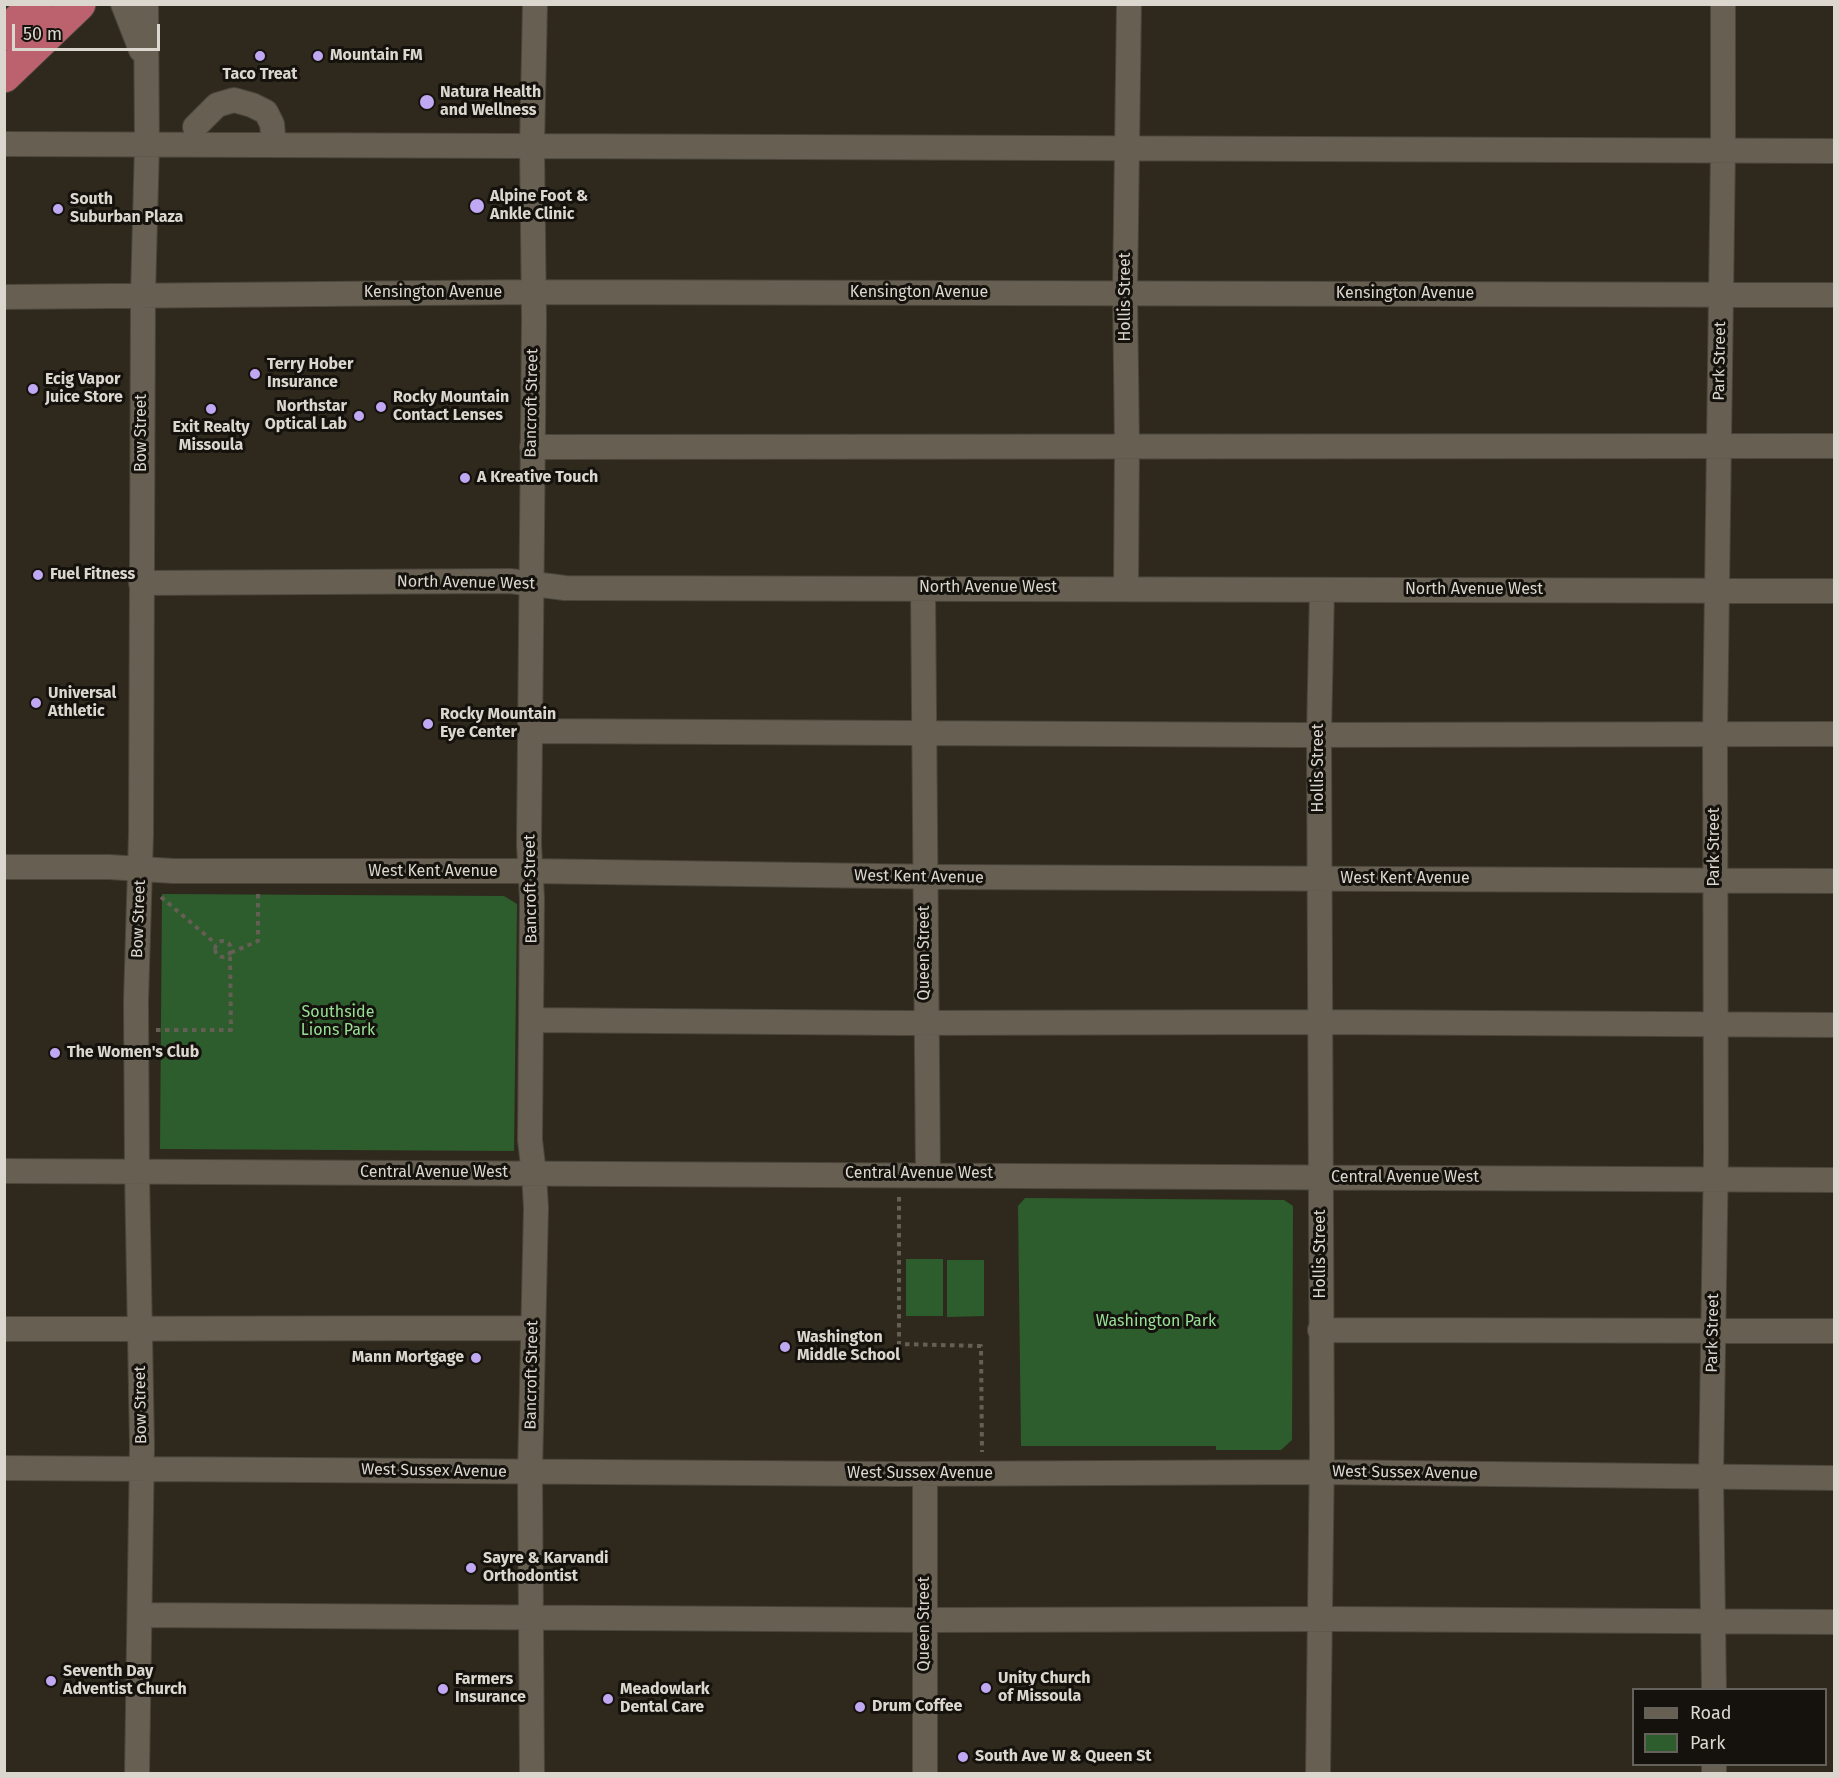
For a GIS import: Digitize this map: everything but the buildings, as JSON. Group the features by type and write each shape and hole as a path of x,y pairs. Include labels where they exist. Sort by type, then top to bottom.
{"highway":[{"path":"4,76 24,19 79,4"}],"street":[{"name":"Bow Street","path":"123,4 146,64"},
{"name":"Bow Street","path":"138,1773 142,1468 136,1001 140,869 143,295 147,145 146,4"},
{"name":"Bancroft Street","path":"532,1773 530,1473 536,1208 530,1140 532,898 530,730 534,292 532,146 535,4"},
{"name":"Hollis Street","path":"1126,589 1125,293 1129,4"},
{"name":"Park Street","path":"1714,1688 1712,1478 1716,1025 1715,733 1723,4"},
{"path":"195,127 217,105 234,100 266,112 272,124 274,145"},
{"path":"4,144 1834,151"},
{"name":"Kensington Avenue","path":"4,297 534,292 1834,295"},
{"path":"532,447 1834,446"},
{"name":"North Avenue West","path":"141,583 510,581 565,588 1834,591"},
{"name":"Queen Street","path":"923,588 928,1174"},
{"name":"Hollis Street","path":"1318,1773 1321,1472 1319,735 1322,590"},
{"path":"530,730 1319,735 1834,734"},
{"name":"West Kent Avenue","path":"4,867 924,877 1834,881"},
{"path":"532,1020 1834,1025"},
{"name":"Central Avenue West","path":"4,1171 1834,1180"},
{"path":"4,1329 533,1328"},
{"path":"1320,1329 1834,1331"},
{"name":"West Sussex Avenue","path":"4,1468 530,1473 1321,1472 1834,1478"},
{"name":"Queen Street","path":"925,1474 925,1773"},
{"path":"140,1615 1834,1622"}],"path":[{"path":"216,944 215,949 218,955 226,956 230,952 258,941 258,892"},
{"path":"161,897 216,944"},
{"path":"155,1030 231,1030 231,947 221,941 216,944"},
{"path":"899,1195 899,1344 981,1346 982,1452"}],"green space":[{"name":"Southside Lions Park","path":"162,894 504,896 517,904 514,1151 160,1149"},
{"name":"Washington Park","path":"1025,1198 1284,1200 1293,1206 1292,1440 1281,1450 1216,1450 1216,1446 1021,1446 1018,1206"},
{"path":"906,1259 943,1259 943,1316 906,1316"},
{"path":"947,1260 984,1260 984,1316 947,1317"}],"place":[{"name":"Taco Treat","path":"260,56"},
{"name":"Mountain FM","path":"318,56"},
{"name":"Natura Health and Wellness","path":"427,102"},
{"name":"Alpine Foot & Ankle Clinic","path":"477,206"},
{"name":"South Suburban Plaza","path":"58,209"},
{"name":"Terry Hober Insurance","path":"255,374"},
{"name":"Ecig Vapor Juice Store","path":"33,389"},
{"name":"Rocky Mountain Contact Lenses","path":"381,407"},
{"name":"Exit Realty Missoula","path":"211,409"},
{"name":"Northstar Optical Lab","path":"359,416"},
{"name":"A Kreative Touch","path":"465,478"},
{"name":"Fuel Fitness","path":"38,575"},
{"name":"Universal Athletic","path":"36,703"},
{"name":"Rocky Mountain Eye Center","path":"428,724"},
{"name":"The Women's Club","path":"55,1053"},
{"name":"Washington Middle School","path":"785,1347"},
{"name":"Mann Mortgage","path":"476,1358"},
{"name":"Sayre & Karvandi Orthodontist","path":"471,1568"},
{"name":"Seventh Day Adventist Church","path":"51,1681"},
{"name":"Unity Church of Missoula","path":"986,1688"},
{"name":"Farmers Insurance","path":"443,1689"},
{"name":"Meadowlark Dental Care","path":"608,1699"},
{"name":"Drum Coffee","path":"860,1707"},
{"name":"South Ave W & Queen St","path":"963,1757"}]}
